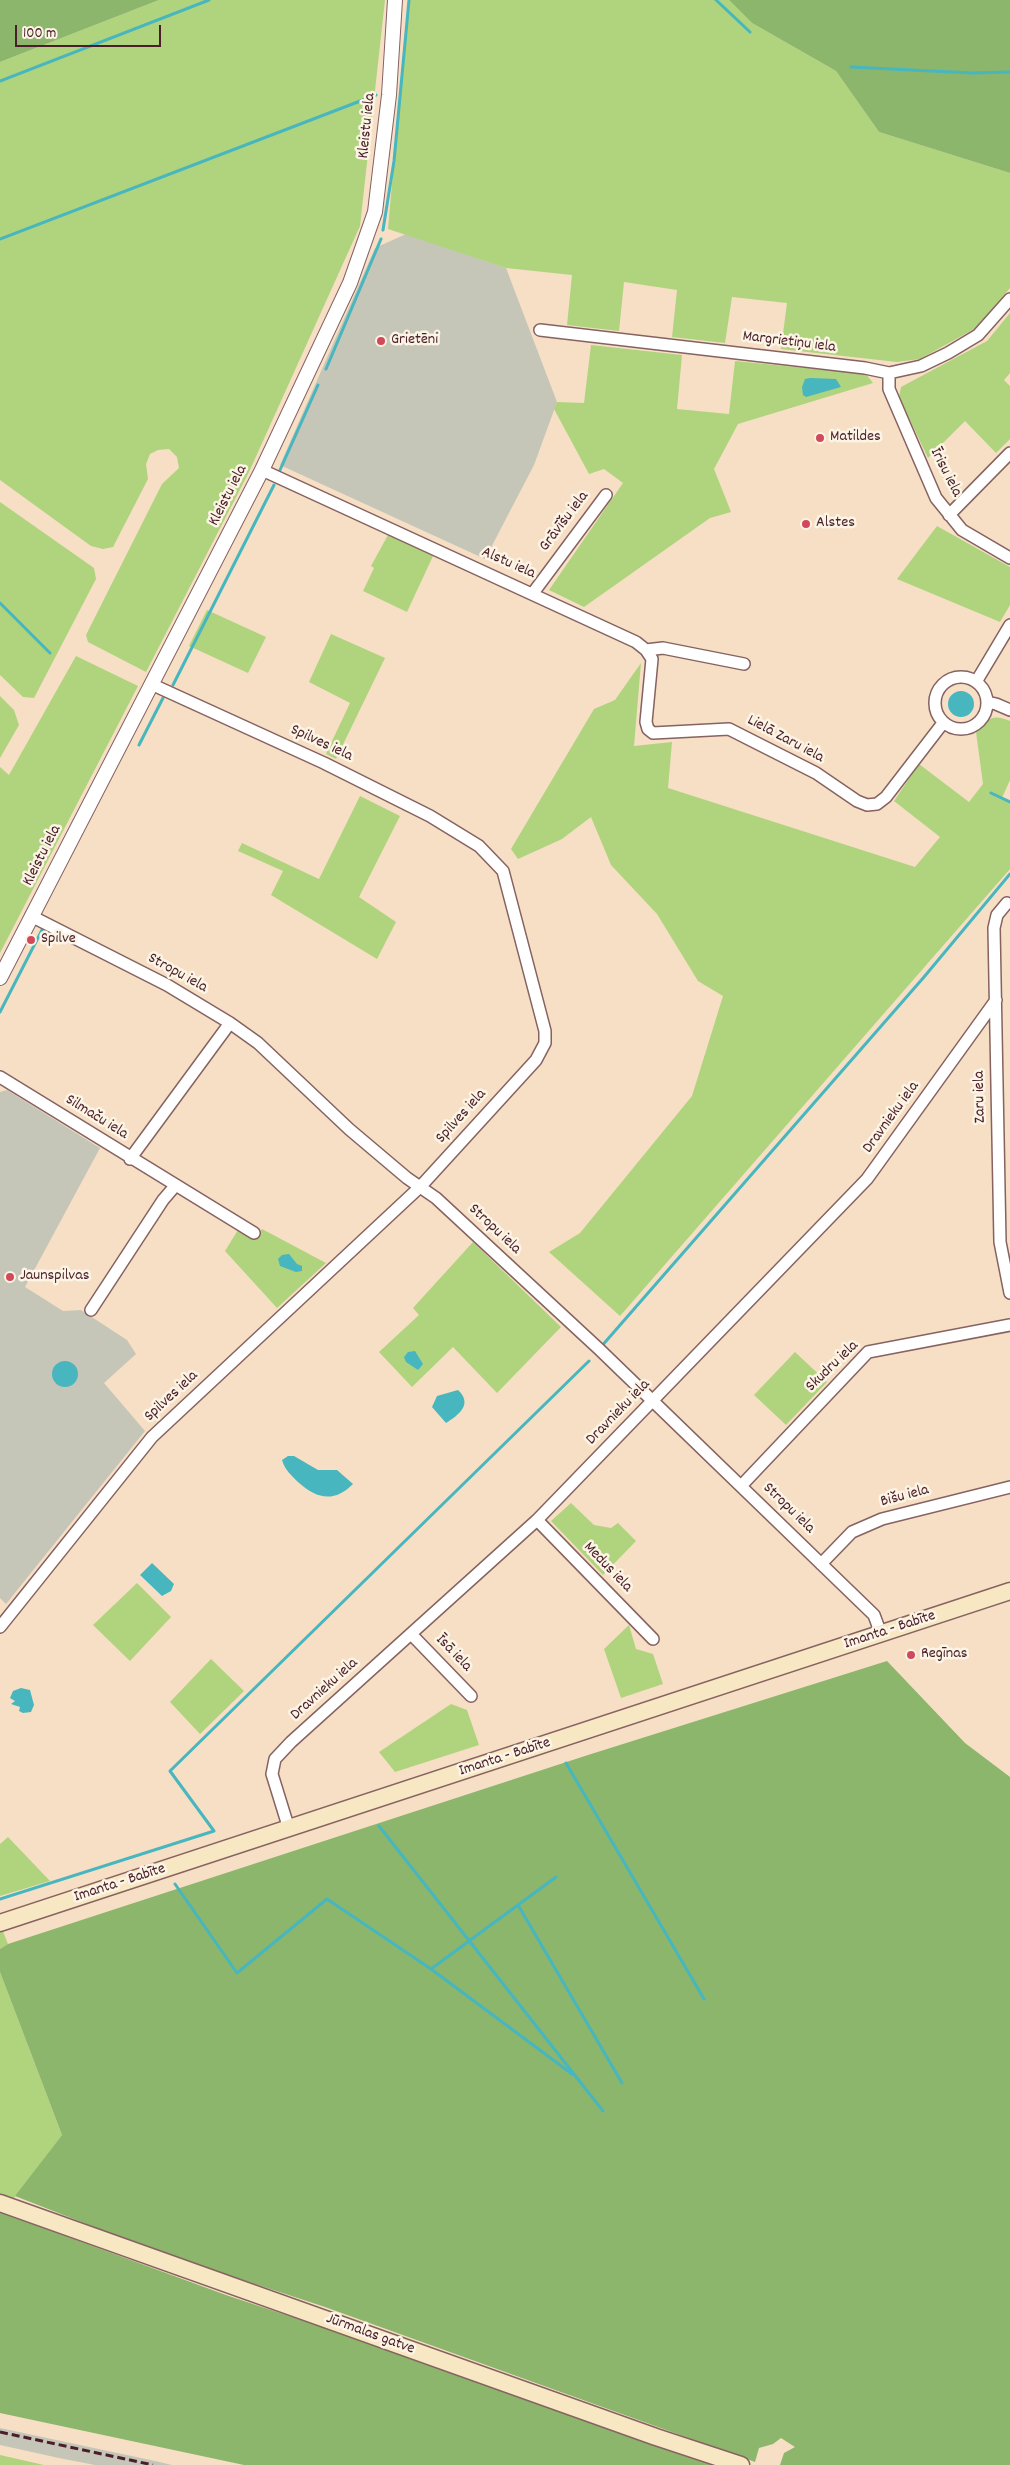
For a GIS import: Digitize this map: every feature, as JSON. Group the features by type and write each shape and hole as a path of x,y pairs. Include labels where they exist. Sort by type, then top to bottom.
{"main road":[{"name":"Imanta - Babīte","path":"0,1923 1010,1591"},
{"name":"Jūrmalas gatve","path":"0,2203 648,2434 741,2465"}],"street":[{"name":"Kleistu iela","path":"0,978 262,470 350,283 373,222 390,95 395,0"},
{"name":"Margrietiņu iela","path":"540,330 865,368 890,374 921,366 948,354 978,335 1010,299"},
{"name":"Īrisu iela","path":"890,374 889,389 936,498 962,530 1010,558"},
{"path":"949,515 1010,453"},
{"name":"Alstu iela","path":"262,470 533,593 636,642 646,650"},
{"name":"Grāvīšu iela","path":"533,593 606,495"},
{"path":"976,682 1010,625"},
{"path":"646,650 663,648 744,664"},
{"name":"Lielā Zaru iela","path":"646,650 652,659 646,722 648,729 653,733 729,729 816,773 857,802 867,805 876,804 886,798 943,723"},
{"path":"963,677 976,682 983,691 987,702 984,714 977,724 966,729 954,729 943,723 936,712 935,699 940,687 950,679 963,677"},
{"name":"Spilves iela","path":"1,1621 152,1437 421,1186 536,1060 544,1043 544,1025 503,871 479,846 430,816 324,763 151,684"},
{"path":"987,702 1010,710"},
{"name":"Zaru iela","path":"1007,903 997,915 994,928 1000,1242 1010,1293"},
{"name":"Stropu iela","path":"31,916 167,985 230,1023 258,1043 356,1135 421,1186 595,1345 874,1615 881,1634"},
{"name":"Dravnieku iela","path":"289,1829 272,1774 275,1759 291,1742 412,1635 537,1520 867,1179 996,1000"},
{"path":"130,1159 230,1023"},
{"name":"Silmaču iela","path":"0,1077 130,1159 254,1233"},
{"path":"91,1310 175,1186"},
{"name":"Skudru iela","path":"741,1486 868,1352 1010,1325"},
{"name":"Bišu iela","path":"821,1564 852,1532 882,1519 1010,1487"},
{"name":"Medus iela","path":"537,1520 653,1639"},
{"name":"Īsā iela","path":"412,1635 471,1696"}],"shaded area":[{"path":"406,234 506,268 557,402 534,465 485,559 280,465 375,248"},
{"path":"7,1090 100,1148 25,1287 63,1311 81,1310 127,1340 136,1354 104,1383 145,1431 6,1604 0,1598 0,1092"},
{"path":"0,2428 172,2465 95,2465 59,2458 0,2445"}],"green space":[{"path":"0,0 159,0 0,62"},
{"path":"159,0 385,0 360,226 249,472 146,672 88,642 86,635 162,484 179,468 177,457 169,449 158,450 150,454 146,464 148,479 113,547 103,549 91,546 0,480 0,62"},
{"path":"408,0 729,0 752,23 836,71 879,132 1010,173 1010,288 976,328 920,359 897,362 781,349 787,303 732,297 725,343 672,337 677,290 624,282 619,331 567,325 572,275 506,268 388,229"},
{"path":"729,0 1010,0 1010,173 879,132 836,71 752,23"},
{"path":"1010,313 1010,373 1004,380 1010,386 1010,439 996,453 965,421 928,458 899,397 901,387 987,341"},
{"path":"591,345 682,355 677,409 729,414 735,361 866,374 873,383 738,424 714,469 731,512 710,518 584,607 549,590 623,483 604,469 589,474 554,409 557,402 584,403"},
{"path":"0,502 94,568 96,579 34,698 23,697 0,675"},
{"path":"937,526 1010,567 1010,605 1000,622 897,579"},
{"path":"388,535 433,556 407,612 363,591 374,568 371,566"},
{"path":"207,610 266,637 248,673 189,646"},
{"path":"331,634 385,658 336,759 326,754 350,703 309,682"},
{"path":"76,656 138,686 0,953 0,767 9,775"},
{"path":"641,663 634,746 672,742 668,788 915,867 940,837 894,801 919,764 969,802 983,784 976,732 991,719 999,718 1010,721 1010,780 1002,798 1010,803 1010,869 620,1316 549,1252 580,1233 692,1096 723,996 698,981 657,914 611,865 591,817 562,839 518,859 511,849 594,709 615,700"},
{"path":"0,696 14,710 19,725 0,758"},
{"path":"360,796 400,816 359,897 396,922 377,959 271,895 283,871 238,851 242,843 319,879"},
{"path":"262,1229 326,1263 277,1308 225,1251 238,1230 255,1240"},
{"path":"473,1242 561,1327 497,1393 453,1347 412,1387 379,1352 419,1315 413,1308"},
{"path":"795,1352 827,1382 786,1425 754,1395"},
{"path":"571,1503 594,1525 611,1528 618,1523 636,1541 603,1575 551,1521"},
{"path":"137,1583 171,1617 130,1661 93,1625"},
{"path":"629,1625 636,1649 653,1654 663,1684 621,1698 604,1649"},
{"path":"211,1659 244,1691 200,1734 170,1702"},
{"path":"887,1661 965,1743 1010,1777 1010,2465 780,2465 784,2453 795,2447 781,2438 773,2444 759,2448 755,2462 325,2307 158,2252 15,2196 62,2135 0,1972 0,1949 8,1944 588,1755"},
{"path":"451,1704 467,1710 479,1745 395,1772 379,1752"},
{"path":"8,1837 50,1881 0,1896 0,1844"},
{"path":"2,1929 8,1944 0,1949 0,1930"},
{"path":"0,1972 62,2135 11,2202 0,2198"},
{"path":"0,2212 226,2295 421,2360 719,2465 244,2465 0,2413"},
{"path":"0,2455 44,2465 0,2465"}],"water":[{"path":"805,379 836,379 841,387 806,397 803,395 802,387"},
{"path":"961,691 970,695 974,704 970,713 961,717 952,713 948,704 952,695"},
{"path":"289,1254 297,1264 302,1266 302,1271 296,1272 280,1266 278,1259 282,1255"},
{"path":"415,1351 423,1364 418,1370 406,1362 404,1357 408,1352"},
{"path":"65,1361 74,1365 78,1374 74,1383 65,1387 56,1383 52,1374 56,1365"},
{"path":"458,1390 462,1395 464,1404 459,1413 446,1423 432,1407 437,1396"},
{"path":"288,1456 294,1456 318,1470 337,1470 353,1484 339,1494 332,1496 319,1495 312,1492 288,1472 282,1460"},
{"path":"152,1563 174,1584 171,1591 162,1596 140,1575"},
{"path":"21,1688 30,1690 34,1705 31,1712 23,1713 19,1711 20,1707 11,1704 15,1701 10,1698 13,1691"}],"waterway":[{"path":"0,81 209,0"},
{"path":"383,230 394,161 409,0"},
{"path":"716,0 750,32"},
{"path":"851,67 972,73 1010,72"},
{"path":"0,239 376,95"},
{"path":"326,369 381,239"},
{"path":"280,470 318,385"},
{"path":"173,685 274,485"},
{"path":"0,603 50,653"},
{"path":"139,745 163,698"},
{"path":"991,793 1010,802"},
{"path":"600,1348 924,977 1010,874"},
{"path":"0,1012 44,926"},
{"path":"0,1899 214,1831 170,1771 589,1361"},
{"path":"566,1763 704,1999"},
{"path":"379,1826 603,2111"},
{"path":"431,1969 556,1877"},
{"path":"175,1884 237,1973 327,1899 431,1969 572,2074"},
{"path":"518,1905 622,2083"}],"railway":[{"path":"0,2432 153,2465"}],"place":[{"name":"Grietēni","path":"381,341"},
{"name":"Matildes","path":"820,438"},
{"name":"Alstes","path":"806,524"},
{"name":"Spilve","path":"31,940"},
{"name":"Jaunspilvas","path":"10,1277"},
{"name":"Regīnas","path":"911,1655"}]}
